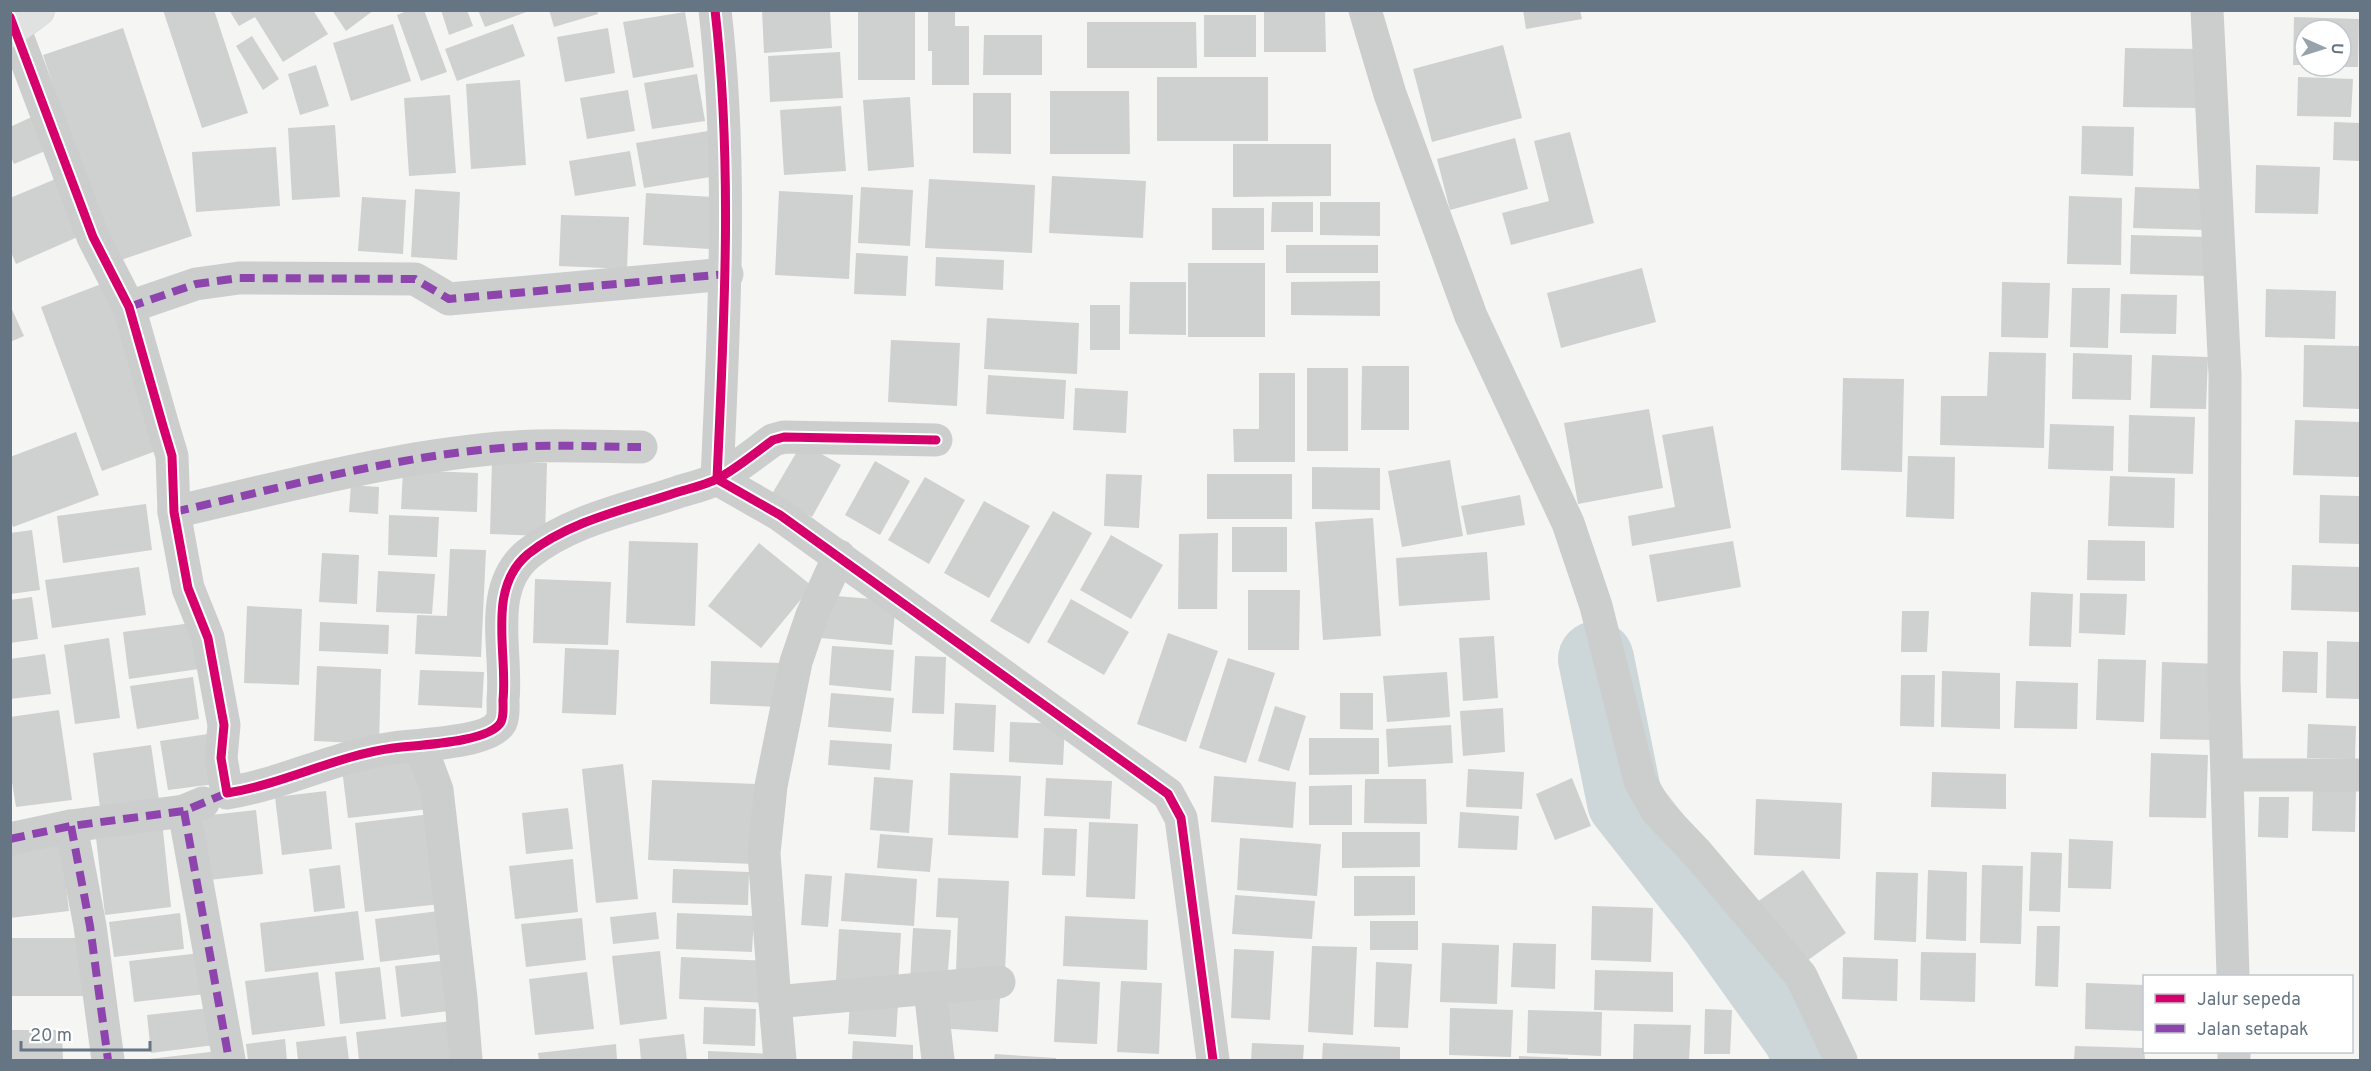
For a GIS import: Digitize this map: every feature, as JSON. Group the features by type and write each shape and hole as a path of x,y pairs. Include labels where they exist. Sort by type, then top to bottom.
{"street":[{"path":"715,10 722,69 727,274 717,479"},
{"path":"1365,10 1390,94 1471,316 1568,523 1596,606 1640,781 1657,811 1698,853 1801,976 1841,1060"},
{"path":"2207,10 2225,375 2224,679 2229,775 2233,975"},
{"path":"18,22 93,237 129,307 172,456 174,512 188,588 208,638 224,725 221,758 227,793"},
{"path":"129,307 196,284 222,278 415,279 449,300 727,274"},
{"path":"10,839 71,826 184,811 227,793 244,791 329,762 394,748 421,747 488,732 502,721 505,682 502,597 514,571 528,554 584,522 717,479 773,440 783,437 936,440"},
{"path":"174,512 364,470 475,451 535,446 641,447"},
{"path":"717,479 780,515 1168,794 1181,819 1213,1060"},
{"path":"780,1060 764,864 771,786 796,662 812,615 838,556"},
{"path":"421,747 437,790 466,1060"},
{"path":"2229,775 2361,775"},
{"path":"184,811 229,1060"},
{"path":"71,826 90,926 108,1060"},
{"path":"775,1002 999,982"},
{"path":"930,989 938,1060"}],"building":[{"path":"163,10 214,10 248,113 202,128"},
{"path":"229,10 313,10 328,34 283,62 255,17 239,26"},
{"path":"332,10 374,10 346,31"},
{"path":"409,10 424,10 447,72 421,81 397,15"},
{"path":"441,10 467,10 473,26 449,35"},
{"path":"478,10 529,10 529,11 485,27"},
{"path":"549,10 597,10 598,14 554,27"},
{"path":"762,10 830,10 832,48 764,53"},
{"path":"858,10 915,10 915,80 858,80"},
{"path":"928,10 955,10 955,26 969,26 969,85 932,85 932,51 928,51"},
{"path":"1264,10 1325,10 1326,52 1264,52"},
{"path":"1523,10 1580,10 1582,19 1526,29"},
{"path":"685,12 694,67 633,78 623,22"},
{"path":"1204,15 1256,15 1256,57 1204,57"},
{"path":"2353,19 2359,19 2358,67 2353,67"},
{"path":"1087,22 1196,22 1197,68 1087,68"},
{"path":"393,24 411,81 351,101 333,43"},
{"path":"513,24 525,56 457,81 445,49"},
{"path":"123,28 192,236 112,263 43,55"},
{"path":"608,28 615,73 565,82 557,37"},
{"path":"984,35 1042,35 1042,75 983,75"},
{"path":"252,36 279,79 263,90 236,46"},
{"path":"1503,45 1522,118 1432,142 1413,69"},
{"path":"2125,48 2199,49 2197,108 2123,107"},
{"path":"840,52 843,98 770,102 768,56"},
{"path":"316,65 329,106 300,115 288,74"},
{"path":"697,74 705,121 652,129 644,83"},
{"path":"1157,77 1268,77 1268,141 1157,141"},
{"path":"2298,78 2353,79 2351,117 2297,116"},
{"path":"520,80 526,165 471,169 466,84"},
{"path":"628,90 635,131 587,139 580,98"},
{"path":"1050,91 1129,91 1130,154 1050,154"},
{"path":"973,93 1011,93 1011,154 973,153"},
{"path":"450,95 456,173 409,176 404,98"},
{"path":"910,97 914,167 868,171 863,100"},
{"path":"841,106 846,171 784,175 780,110"},
{"path":"36,115 50,149 14,164 10,155 10,127"},
{"path":"2334,122 2360,123 2360,161 2333,160"},
{"path":"335,125 340,197 292,200 288,128"},
{"path":"2082,126 2134,127 2133,176 2081,174"},
{"path":"708,131 716,176 644,188 636,143"},
{"path":"1570,132 1594,223 1511,245 1502,213 1549,201 1534,141"},
{"path":"1515,138 1528,189 1450,210 1437,159"},
{"path":"1233,144 1331,144 1331,196 1233,197"},
{"path":"276,147 280,206 196,212 192,152"},
{"path":"630,151 636,186 575,196 569,161"},
{"path":"2256,165 2320,167 2318,214 2255,213"},
{"path":"65,175 89,232 16,264 10,250 10,198"},
{"path":"1052,176 1146,181 1143,238 1049,233"},
{"path":"929,179 1035,185 1032,253 925,248"},
{"path":"861,187 913,190 910,246 858,243"},
{"path":"2135,187 2202,189 2202,230 2133,228"},
{"path":"415,189 460,192 457,260 411,257"},
{"path":"779,191 853,195 849,279 775,275"},
{"path":"646,193 713,197 710,249 643,245"},
{"path":"2069,196 2122,198 2121,265 2067,264"},
{"path":"362,197 406,200 403,254 358,251"},
{"path":"1272,202 1313,202 1313,232 1271,232"},
{"path":"1320,202 1380,202 1380,236 1320,235"},
{"path":"1212,208 1264,208 1264,250 1212,250"},
{"path":"561,215 629,217 627,269 559,266"},
{"path":"2131,235 2210,237 2208,276 2130,274"},
{"path":"1286,245 1378,245 1378,273 1286,273"},
{"path":"856,253 908,256 906,296 854,294"},
{"path":"936,257 1004,260 1003,290 935,286"},
{"path":"1188,263 1265,263 1265,337 1188,337"},
{"path":"1642,268 1656,322 1561,348 1547,293"},
{"path":"1380,281 1380,316 1291,315 1291,282"},
{"path":"1130,282 1186,282 1186,335 1129,334"},
{"path":"2002,282 2050,283 2048,338 2001,337"},
{"path":"104,283 164,448 102,471 41,307"},
{"path":"2072,288 2110,288 2108,348 2070,347"},
{"path":"2266,289 2336,291 2335,339 2265,337"},
{"path":"2121,294 2177,295 2176,334 2120,333"},
{"path":"10,305 24,336 10,342"},
{"path":"1090,305 1120,305 1120,350 1090,350"},
{"path":"987,318 1079,323 1077,374 984,369"},
{"path":"891,340 960,343 957,406 888,402"},
{"path":"2304,345 2360,346 2360,409 2303,407"},
{"path":"1989,352 2046,353 2044,448 1940,445 1941,396 1987,396"},
{"path":"2073,353 2132,355 2131,400 2072,399"},
{"path":"2152,355 2208,357 2206,409 2150,408"},
{"path":"1362,366 1409,366 1409,430 1361,430"},
{"path":"1307,368 1348,368 1348,451 1307,451"},
{"path":"1259,373 1295,373 1295,462 1234,462 1233,429 1259,429"},
{"path":"988,375 1066,380 1064,419 986,414"},
{"path":"1843,378 1904,379 1902,472 1841,470"},
{"path":"1075,388 1128,391 1126,433 1073,430"},
{"path":"1649,409 1663,488 1578,504 1564,423"},
{"path":"2129,415 2195,417 2193,474 2128,472"},
{"path":"2295,420 2360,422 2360,477 2293,475"},
{"path":"2050,424 2114,426 2113,471 2048,469"},
{"path":"1713,426 1731,528 1632,546 1628,516 1675,507 1662,435"},
{"path":"76,432 99,495 13,527 10,519 10,457"},
{"path":"802,443 841,465 812,517 772,494"},
{"path":"1908,456 1955,457 1954,519 1906,517"},
{"path":"1450,460 1463,536 1402,547 1388,471"},
{"path":"492,461 547,463 545,536 490,534"},
{"path":"875,461 910,481 880,535 845,515"},
{"path":"1312,467 1380,468 1380,510 1312,509"},
{"path":"403,470 478,473 477,512 401,509"},
{"path":"1106,474 1142,475 1139,528 1104,526"},
{"path":"1207,474 1292,474 1292,519 1207,519"},
{"path":"2110,476 2175,478 2174,528 2108,526"},
{"path":"925,477 965,500 929,564 888,540"},
{"path":"351,485 379,487 378,514 349,512"},
{"path":"1520,495 1525,525 1467,535 1461,506"},
{"path":"2320,495 2360,496 2360,544 2319,543"},
{"path":"984,501 1030,526 989,598 944,573"},
{"path":"146,504 152,550 63,563 57,516"},
{"path":"1053,511 1092,533 1029,644 990,621"},
{"path":"389,515 439,517 437,557 388,555"},
{"path":"1373,518 1381,636 1323,640 1315,522"},
{"path":"1232,527 1287,527 1287,572 1232,572"},
{"path":"32,530 40,590 10,594 10,533"},
{"path":"1218,533 1217,609 1178,609 1179,534"},
{"path":"1111,535 1163,565 1131,619 1080,590"},
{"path":"2088,540 2145,541 2145,581 2087,580"},
{"path":"629,541 698,543 695,626 626,623"},
{"path":"1733,541 1741,587 1657,602 1649,555"},
{"path":"759,543 812,586 761,648 708,606"},
{"path":"450,549 486,550 481,657 415,654 417,615 447,616"},
{"path":"1487,552 1490,600 1399,606 1396,558"},
{"path":"322,553 359,555 357,604 319,602"},
{"path":"2292,565 2360,567 2360,612 2291,610"},
{"path":"139,567 146,615 52,628 45,580"},
{"path":"378,571 435,574 432,614 376,612"},
{"path":"535,579 611,582 608,645 533,643"},
{"path":"1248,590 1300,590 1299,650 1248,650"},
{"path":"2031,592 2073,594 2071,647 2029,646"},
{"path":"2080,593 2127,594 2125,635 2079,633"},
{"path":"824,595 896,601 892,645 821,638"},
{"path":"32,597 38,639 10,643 10,600"},
{"path":"1071,599 1129,632 1104,675 1047,642"},
{"path":"247,606 302,609 299,685 244,683"},
{"path":"1902,611 1929,611 1927,652 1901,652"},
{"path":"320,622 389,625 388,654 319,651"},
{"path":"192,623 199,669 129,679 123,632"},
{"path":"1168,633 1218,651 1186,742 1137,724"},
{"path":"1494,636 1498,698 1463,701 1459,638"},
{"path":"109,638 120,718 75,724 64,645"},
{"path":"2327,641 2360,642 2360,699 2326,698"},
{"path":"832,646 894,650 891,691 829,685"},
{"path":"565,648 619,650 616,715 562,713"},
{"path":"2283,651 2318,652 2317,693 2282,692"},
{"path":"45,654 51,694 10,699 10,659"},
{"path":"915,656 946,657 944,714 912,713"},
{"path":"1228,658 1275,673 1246,763 1199,748"},
{"path":"2098,659 2146,660 2144,722 2096,720"},
{"path":"711,661 784,663 782,707 710,704"},
{"path":"2162,662 2222,664 2219,740 2160,739"},
{"path":"317,666 381,669 379,744 314,741"},
{"path":"420,670 484,672 482,708 418,705"},
{"path":"1942,671 2000,673 2000,729 1941,727"},
{"path":"1447,672 1450,717 1387,722 1383,676"},
{"path":"1901,675 1935,675 1934,727 1900,726"},
{"path":"193,677 199,719 137,729 130,686"},
{"path":"2016,681 2078,683 2077,729 2014,728"},
{"path":"831,693 894,698 891,732 828,727"},
{"path":"1340,693 1373,693 1373,730 1340,729"},
{"path":"955,703 996,705 994,752 953,750"},
{"path":"1275,706 1306,716 1289,771 1258,761"},
{"path":"1503,708 1505,752 1463,756 1460,711"},
{"path":"59,710 72,800 16,807 10,770 10,717"},
{"path":"1010,722 1065,724 1063,765 1009,762"},
{"path":"2308,724 2356,726 2355,759 2307,758"},
{"path":"1451,725 1453,763 1388,767 1386,729"},
{"path":"208,734 215,784 168,790 160,741"},
{"path":"1309,738 1379,738 1379,774 1309,775"},
{"path":"830,740 892,744 890,770 828,765"},
{"path":"151,745 159,800 100,808 93,753"},
{"path":"2151,753 2208,755 2206,818 2149,817"},
{"path":"423,759 429,809 348,818 342,769"},
{"path":"623,764 638,899 596,903 582,769"},
{"path":"1468,769 1524,772 1522,809 1466,807"},
{"path":"1932,772 2006,774 2006,809 1931,807"},
{"path":"950,773 1021,776 1018,838 948,835"},
{"path":"1214,776 1296,782 1293,828 1211,822"},
{"path":"874,777 913,780 909,833 870,830"},
{"path":"1046,778 1112,781 1110,819 1044,816"},
{"path":"1572,778 1591,826 1555,840 1536,794"},
{"path":"1365,779 1426,779 1427,824 1364,823"},
{"path":"652,780 757,784 753,864 648,860"},
{"path":"1352,785 1352,825 1309,825 1309,786"},
{"path":"2313,789 2356,790 2355,832 2312,831"},
{"path":"326,791 332,849 282,855 275,797"},
{"path":"2259,797 2289,797 2288,838 2258,837"},
{"path":"1756,799 1842,803 1840,859 1754,855"},
{"path":"568,808 573,849 526,854 522,813"},
{"path":"256,810 263,874 209,880 202,816"},
{"path":"1460,812 1519,816 1517,850 1458,848"},
{"path":"431,814 441,904 365,912 355,823"},
{"path":"162,821 171,907 105,915 95,829"},
{"path":"1089,822 1138,824 1135,899 1086,897"},
{"path":"1044,828 1077,829 1075,876 1042,875"},
{"path":"1342,832 1420,832 1420,867 1342,868"},
{"path":"880,834 933,838 930,872 877,868"},
{"path":"1240,838 1321,844 1317,896 1237,890"},
{"path":"2069,839 2113,841 2111,889 2068,888"},
{"path":"61,844 69,911 10,918 10,850"},
{"path":"2031,852 2062,853 2060,912 2029,911"},
{"path":"573,859 578,912 515,919 509,866"},
{"path":"340,865 345,908 314,912 309,869"},
{"path":"1982,865 2023,866 2021,944 1980,943"},
{"path":"673,869 749,872 748,905 672,903"},
{"path":"1803,870 1846,933 1801,965 1757,902"},
{"path":"1928,870 1967,872 1966,941 1926,939"},
{"path":"1876,872 1918,873 1916,942 1874,940"},
{"path":"845,873 917,879 914,926 841,921"},
{"path":"805,874 832,876 828,927 801,925"},
{"path":"1354,876 1415,876 1415,915 1354,916"},
{"path":"938,878 1009,881 1005,972 956,970 958,918 936,917"},
{"path":"1235,895 1315,901 1312,939 1232,934"},
{"path":"1592,906 1653,908 1651,962 1591,960"},
{"path":"358,911 364,960 265,972 260,923"},
{"path":"439,911 444,954 380,962 375,919"},
{"path":"656,912 659,939 613,944 610,917"},
{"path":"180,913 184,949 114,957 109,922"},
{"path":"677,913 754,916 752,952 676,949"},
{"path":"1065,916 1148,920 1147,970 1063,966"},
{"path":"582,918 586,960 526,967 521,924"},
{"path":"1370,921 1418,921 1418,950 1370,950"},
{"path":"2037,926 2060,926 2058,987 2035,986"},
{"path":"913,928 951,930 947,984 910,982"},
{"path":"839,929 901,933 898,984 836,980"},
{"path":"10,938 89,938 89,996 10,996"},
{"path":"1442,943 1499,945 1497,1004 1440,1002"},
{"path":"1513,943 1556,944 1555,989 1511,987"},
{"path":"1312,946 1357,947 1353,1035 1308,1032"},
{"path":"1234,949 1274,951 1270,1020 1231,1018"},
{"path":"660,951 667,1019 620,1025 612,956"},
{"path":"1921,952 1976,953 1975,1002 1920,1000"},
{"path":"201,953 206,994 134,1002 129,961"},
{"path":"681,957 769,961 767,1003 679,999"},
{"path":"1843,957 1898,959 1897,1001 1842,999"},
{"path":"450,960 456,1010 401,1017 395,966"},
{"path":"1376,962 1412,964 1408,1028 1374,1027"},
{"path":"380,967 386,1019 340,1024 335,972"},
{"path":"1595,970 1673,972 1673,1012 1594,1010"},
{"path":"318,972 325,1026 252,1035 245,981"},
{"path":"587,972 594,1029 535,1035 529,979"},
{"path":"1057,979 1100,982 1097,1044 1054,1042"},
{"path":"1121,981 1162,983 1159,1054 1117,1052"},
{"path":"2086,983 2143,985 2143,1031 2085,1029"},
{"path":"939,994 1000,998 998,1032 937,1028"},
{"path":"850,1001 898,1004 896,1037 848,1034"},
{"path":"704,1007 756,1009 755,1046 703,1044"},
{"path":"210,1008 215,1045 151,1053 147,1015"},
{"path":"1450,1008 1513,1010 1511,1057 1449,1055"},
{"path":"1705,1009 1732,1010 1730,1054 1704,1054"},
{"path":"1528,1010 1602,1012 1601,1056 1527,1053"},
{"path":"452,1021 456,1060 359,1060 356,1032"},
{"path":"1634,1024 1691,1025 1689,1060 1633,1060"},
{"path":"10,1030 62,1030 63,1060 10,1060"},
{"path":"684,1034 687,1060 641,1060 639,1039"},
{"path":"346,1036 349,1060 298,1060 296,1042"},
{"path":"285,1039 287,1060 248,1060 246,1044"},
{"path":"853,1041 913,1045 913,1060 852,1060"},
{"path":"1252,1043 1304,1045 1303,1060 1251,1060"},
{"path":"1323,1043 1400,1047 1400,1060 1322,1060"},
{"path":"616,1044 617,1060 539,1060 538,1053"},
{"path":"2075,1046 2143,1048 2145,1060 2074,1060"},
{"path":"219,1051 220,1060 149,1060 149,1059"},
{"path":"708,1051 778,1054 778,1060 708,1060"},
{"path":"995,1054 1056,1058 1056,1060 994,1060"},
{"path":"1519,1056 1568,1058 1568,1060 1519,1060"}],"waterway":[{"path":"1596,659 1625,802 1717,919 1802,1038 1810,1060"}],"marked path":[{"path":"129,307 196,284 239,278 415,279 449,299 727,274"},
{"path":"174,512 354,471 445,454 536,446 641,447"},
{"path":"10,839 71,826 184,811 227,793"},
{"path":"184,811 229,1060"},
{"path":"71,826 90,926 108,1060"}],"cycle path":[{"path":"715,10 721,69 725,186 724,303 717,479 780,515 1168,794 1181,818 1213,1060"},
{"path":"10,17 93,237 129,307 172,456 174,512 188,588 208,638 224,725 221,758 227,793 269,783 351,757 393,748 468,739 494,729 501,722 503,714 502,622 507,585 515,568 528,554 563,532 600,517 703,485 731,471 773,440 784,437 936,440"}]}
